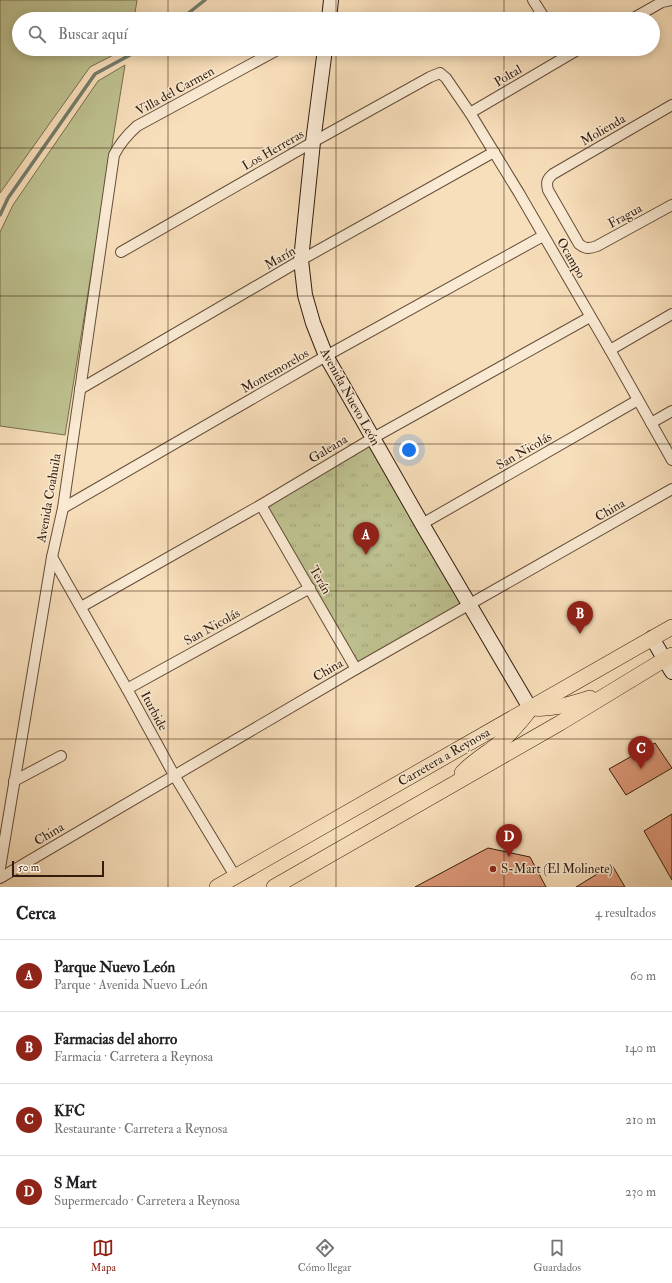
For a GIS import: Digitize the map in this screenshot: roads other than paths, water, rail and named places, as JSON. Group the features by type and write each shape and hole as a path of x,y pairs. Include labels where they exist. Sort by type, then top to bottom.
{"main road":[{"name":"Carretera a Reynosa","path":"217,887 672,627"},
{"path":"274,887 452,786 610,692 670,662"},
{"path":"452,786 474,761 514,731 530,708 553,708 610,692"}],"street":[{"path":"330,12 331,0"},
{"path":"533,0 541,12"},
{"path":"644,12 662,2 672,0"},
{"name":"Villa del Carmen","path":"127,134 147,120 266,56"},
{"name":"Avenida Nuevo León","path":"324,56 313,142 301,260 305,295 313,323 326,356 372,438 530,708"},
{"name":"Poltal","path":"470,113 559,56"},
{"name":"Los Herreras","path":"121,252 313,142 430,77 440,73"},
{"name":"Ocampo","path":"440,73 446,78 470,113 519,193 672,460"},
{"name":"Molienda","path":"589,249 583,248 579,244 548,190 546,184 548,179 553,174 672,105"},
{"name":"Avenida Coahuila","path":"0,868 52,557 62,508 114,155 119,144 127,134"},
{"name":"Marín","path":"80,389 301,260 494,152"},
{"name":"Fragua","path":"589,249 672,205"},
{"name":"Montemorelos","path":"62,508 326,356 543,236"},
{"path":"610,350 672,314"},
{"name":"Galeana","path":"81,607 262,505 372,438 590,317"},
{"name":"San Nicolás","path":"422,524 638,400"},
{"path":"651,423 672,411"},
{"name":"China","path":"0,878 356,669 672,489"},
{"name":"Terán","path":"262,505 356,669"},
{"name":"Iturbide","path":"52,557 128,689 174,775 235,876"},
{"name":"San Nicolás","path":"128,689 310,588"},
{"path":"652,638 670,662"},
{"path":"14,781 61,756"}],"waterway":[{"path":"190,12 205,0"},
{"path":"0,215 8,198 95,74 128,56"}],"place":[{"name":"Parque Nuevo León","path":"366,555"},
{"name":"Farmacias del ahorro","path":"580,634"},
{"name":"KFC","path":"641,769"},
{"name":"S Mart","path":"509,857"},
{"name":"S-Mart (El Molinete)","path":"493,869"}]}
